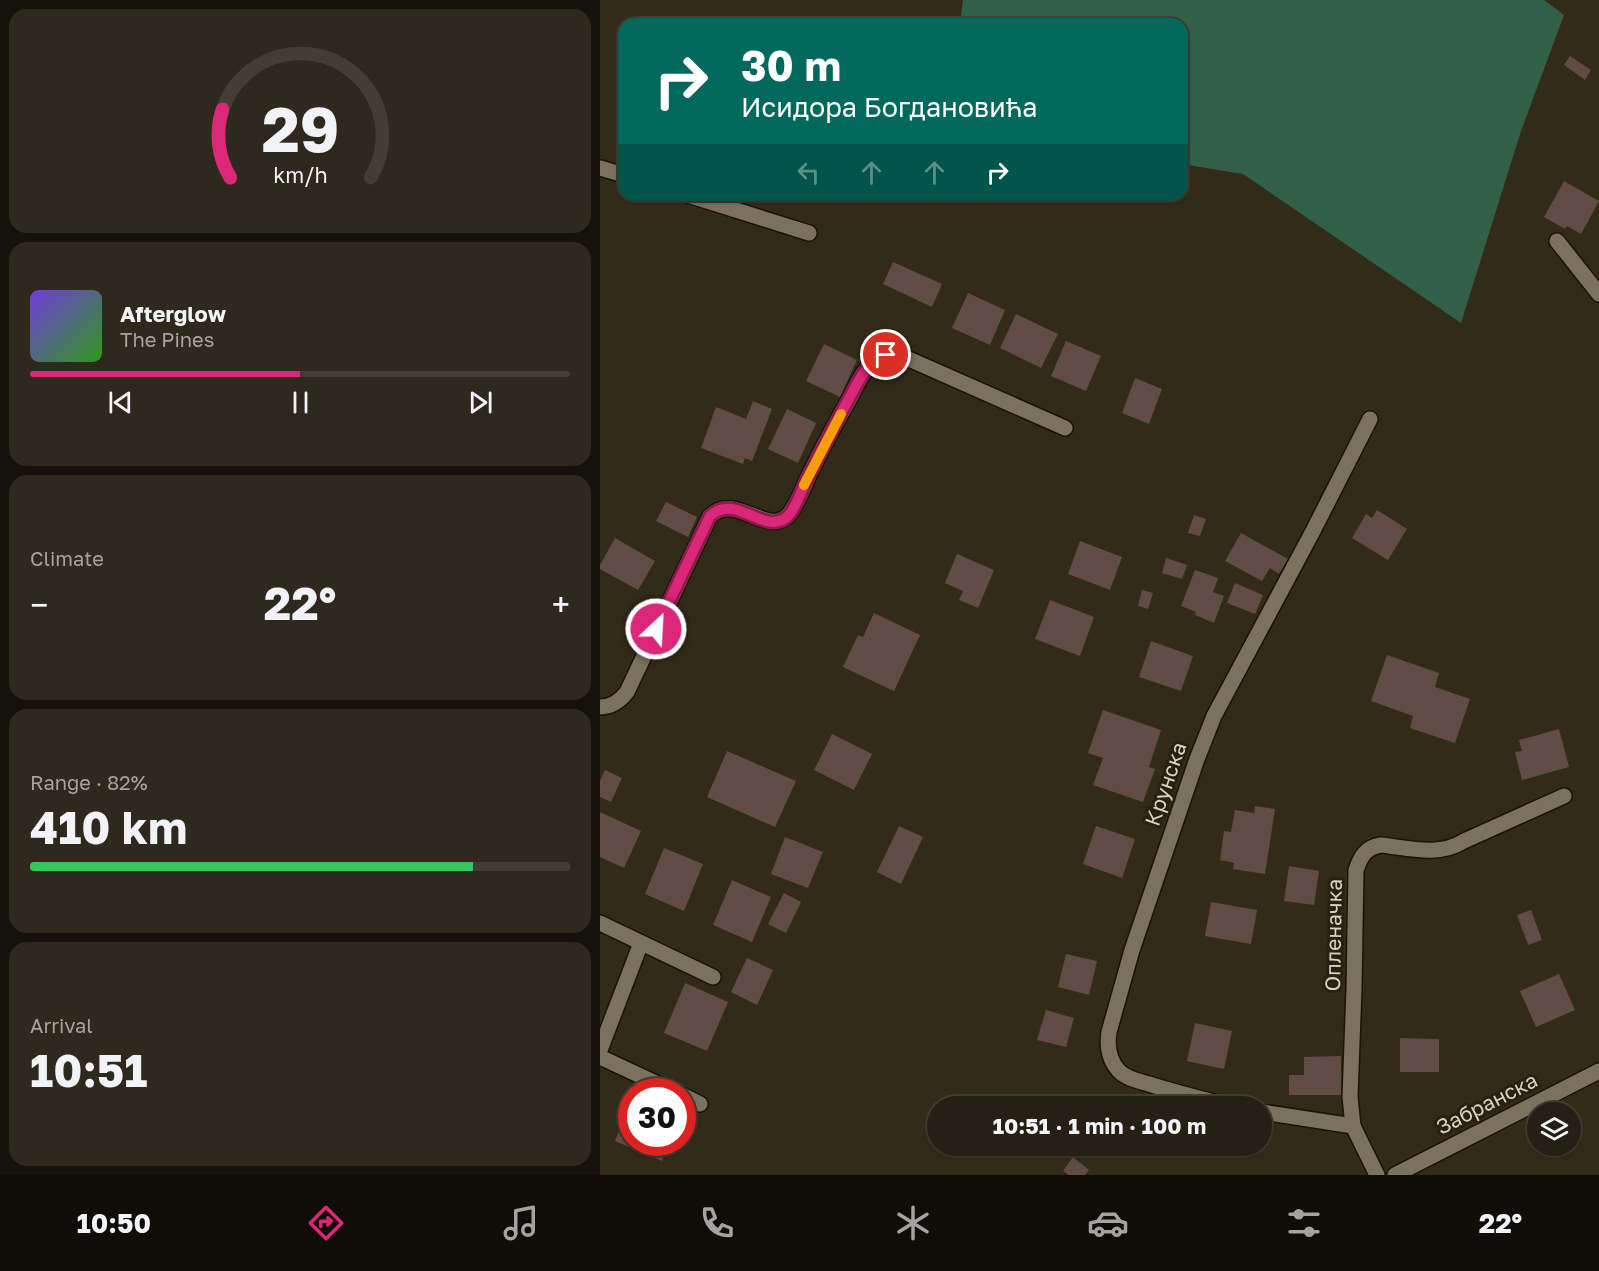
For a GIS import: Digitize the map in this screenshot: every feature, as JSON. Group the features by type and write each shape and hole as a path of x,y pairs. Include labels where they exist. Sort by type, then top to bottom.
{"street":[{"path":"600,168 618,173"},
{"path":"708,201 809,232"},
{"path":"1557,241 1599,294"},
{"path":"600,707 612,705 627,692 710,516 726,508 774,522 788,516 839,417 860,379 873,362 886,355 902,356 1065,428"},
{"name":"Крунска","path":"1187,1096 1128,1077 1119,1070 1111,1056 1108,1044 1109,1032 1132,950 1197,759 1214,716 1370,419"},
{"name":"Опленачка","path":"1353,1126 1350,1097 1356,870 1360,860 1372,846 1436,851 1456,846 1564,796"},
{"path":"600,923 713,977"},
{"path":"600,1050 641,943"},
{"path":"600,1057 645,1078"},
{"name":"Забранска","path":"1395,1175 1599,1071"},
{"path":"696,1102 700,1104"},
{"path":"1272,1114 1353,1126 1377,1175"}],"green space":[{"path":"963,0 1544,0 1564,15 1521,131 1461,323 1243,174 1188,165 1188,18 961,18"}],"building":[{"path":"1570,56 1591,70 1585,80 1564,65"},
{"path":"1564,181 1599,201 1581,234 1567,226 1565,229 1544,217"},
{"path":"893,262 942,284 932,307 883,284"},
{"path":"968,293 1005,310 990,345 952,328"},
{"path":"1016,314 1058,334 1041,368 1000,348"},
{"path":"1066,341 1101,356 1086,391 1051,376"},
{"path":"824,344 857,360 840,397 806,381"},
{"path":"1135,378 1162,389 1149,424 1122,413"},
{"path":"753,401 772,409 752,461 745,458 743,464 701,448 716,407 746,419"},
{"path":"787,409 816,423 798,463 768,449"},
{"path":"666,502 697,517 688,537 656,521"},
{"path":"1377,510 1407,529 1388,560 1352,538 1366,514 1372,518"},
{"path":"1194,515 1206,519 1200,536 1188,533"},
{"path":"1241,533 1288,559 1279,574 1270,568 1262,581 1225,561"},
{"path":"615,538 655,561 638,590 600,569"},
{"path":"1080,541 1122,557 1110,590 1068,574"},
{"path":"957,554 994,570 978,608 959,600 963,591 945,583"},
{"path":"1166,558 1187,565 1182,579 1162,573"},
{"path":"1195,570 1218,578 1213,592 1224,596 1214,623 1181,606"},
{"path":"1235,583 1263,595 1255,614 1227,603"},
{"path":"1142,590 1153,593 1148,609 1138,606"},
{"path":"1050,600 1094,617 1080,656 1035,639"},
{"path":"874,613 920,635 894,691 843,667 858,635 863,637"},
{"path":"1151,641 1193,656 1181,691 1139,677"},
{"path":"1387,655 1439,673 1435,687 1470,699 1455,743 1410,728 1413,716 1371,701"},
{"path":"1103,710 1161,730 1149,767 1155,769 1143,802 1093,785 1103,758 1088,753"},
{"path":"1559,729 1569,767 1522,780 1515,752 1522,751 1519,740"},
{"path":"832,734 872,754 854,790 814,770"},
{"path":"727,751 796,781 775,827 707,797"},
{"path":"605,770 622,778 611,802 600,797 600,781"},
{"path":"1255,806 1275,809 1265,874 1233,869 1234,863 1220,860 1224,831 1231,832 1235,810 1254,813"},
{"path":"600,812 641,831 624,868 600,857"},
{"path":"899,826 923,837 901,884 877,872"},
{"path":"1096,826 1135,839 1122,878 1083,864"},
{"path":"785,837 823,852 808,888 771,874"},
{"path":"664,848 703,864 684,911 645,894"},
{"path":"1289,866 1319,871 1314,905 1284,901"},
{"path":"732,880 771,897 752,942 713,925"},
{"path":"784,893 801,902 786,933 768,924"},
{"path":"1211,902 1257,910 1251,944 1205,936"},
{"path":"1531,910 1542,940 1528,945 1517,915"},
{"path":"1066,954 1097,961 1089,995 1058,987"},
{"path":"747,958 773,970 757,1005 731,992"},
{"path":"1559,974 1575,1010 1536,1027 1520,991"},
{"path":"685,983 728,1002 707,1051 664,1033"},
{"path":"1046,1010 1074,1018 1066,1047 1037,1040"},
{"path":"1195,1023 1232,1031 1224,1069 1187,1061"},
{"path":"1400,1038 1439,1039 1439,1072 1400,1072"},
{"path":"1341,1056 1341,1095 1289,1095 1289,1075 1304,1075 1304,1057"},
{"path":"650,1156 664,1156 662,1161"},
{"path":"1073,1157 1089,1170 1085,1175 1069,1175 1063,1171"}],"slow traffic":[{"path":"804,485 841,414"}],"route":[{"path":"656,629 710,516 726,508 774,522 788,516 860,379 873,362 886,355"}]}
